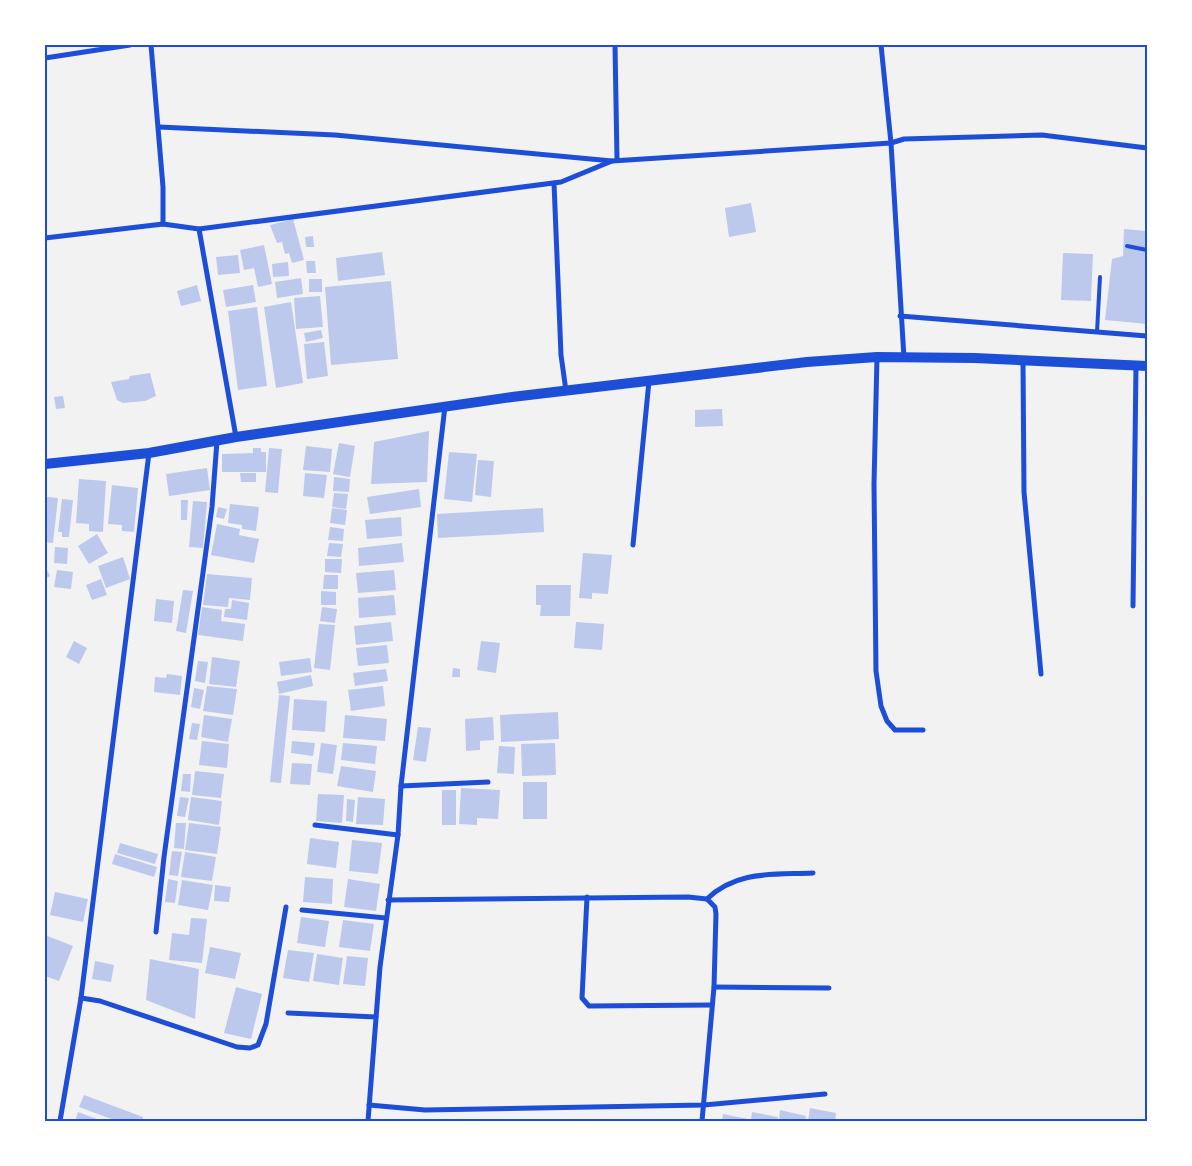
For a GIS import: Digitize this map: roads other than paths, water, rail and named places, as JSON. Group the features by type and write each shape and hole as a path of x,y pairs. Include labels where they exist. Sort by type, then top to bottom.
{"main road":[{"path":"45,464 149,453 236,437 445,406 807,362 877,357 1023,360 1142,366"}],"street":[{"path":"45,58 130,45"},
{"path":"151,45 163,186 163,224"},
{"path":"615,45 615,160"},
{"path":"880,45 891,143 904,359"},
{"path":"159,127 335,135 615,160 891,143 904,139 1016,134 1066,136 1147,148"},
{"path":"45,238 163,224 199,229 554,183 569,180 615,160"},
{"path":"554,183 562,363 566,391"},
{"path":"199,229 236,437"},
{"path":"900,316 1147,336"},
{"path":"877,357 874,484 876,671 881,706 887,721 895,730 923,730"},
{"path":"1023,360 1024,492 1041,674"},
{"path":"1133,606 1142,366"},
{"path":"633,546 649,381"},
{"path":"368,1121 386,918 398,835 401,786 445,406"},
{"path":"156,932 164,857 212,507 217,441"},
{"path":"60,1121 81,998 149,453"},
{"path":"401,786 488,782"},
{"path":"315,825 398,835"},
{"path":"708,899 719,888 734,880 752,876 812,873"},
{"path":"388,900 587,897 688,897 708,899"},
{"path":"587,897 582,998 584,1003 589,1006 712,1005"},
{"path":"702,1121 714,987 716,914 708,899"},
{"path":"81,998 100,1001 237,1047 250,1048 258,1045 266,1024 286,907"},
{"path":"302,910 386,918"},
{"path":"714,987 829,988"},
{"path":"288,1013 376,1017"},
{"path":"369,1105 425,1110 704,1105 825,1094"}],"lane":[{"path":"1127,246 1147,250"},
{"path":"1097,332 1100,277"}]}
